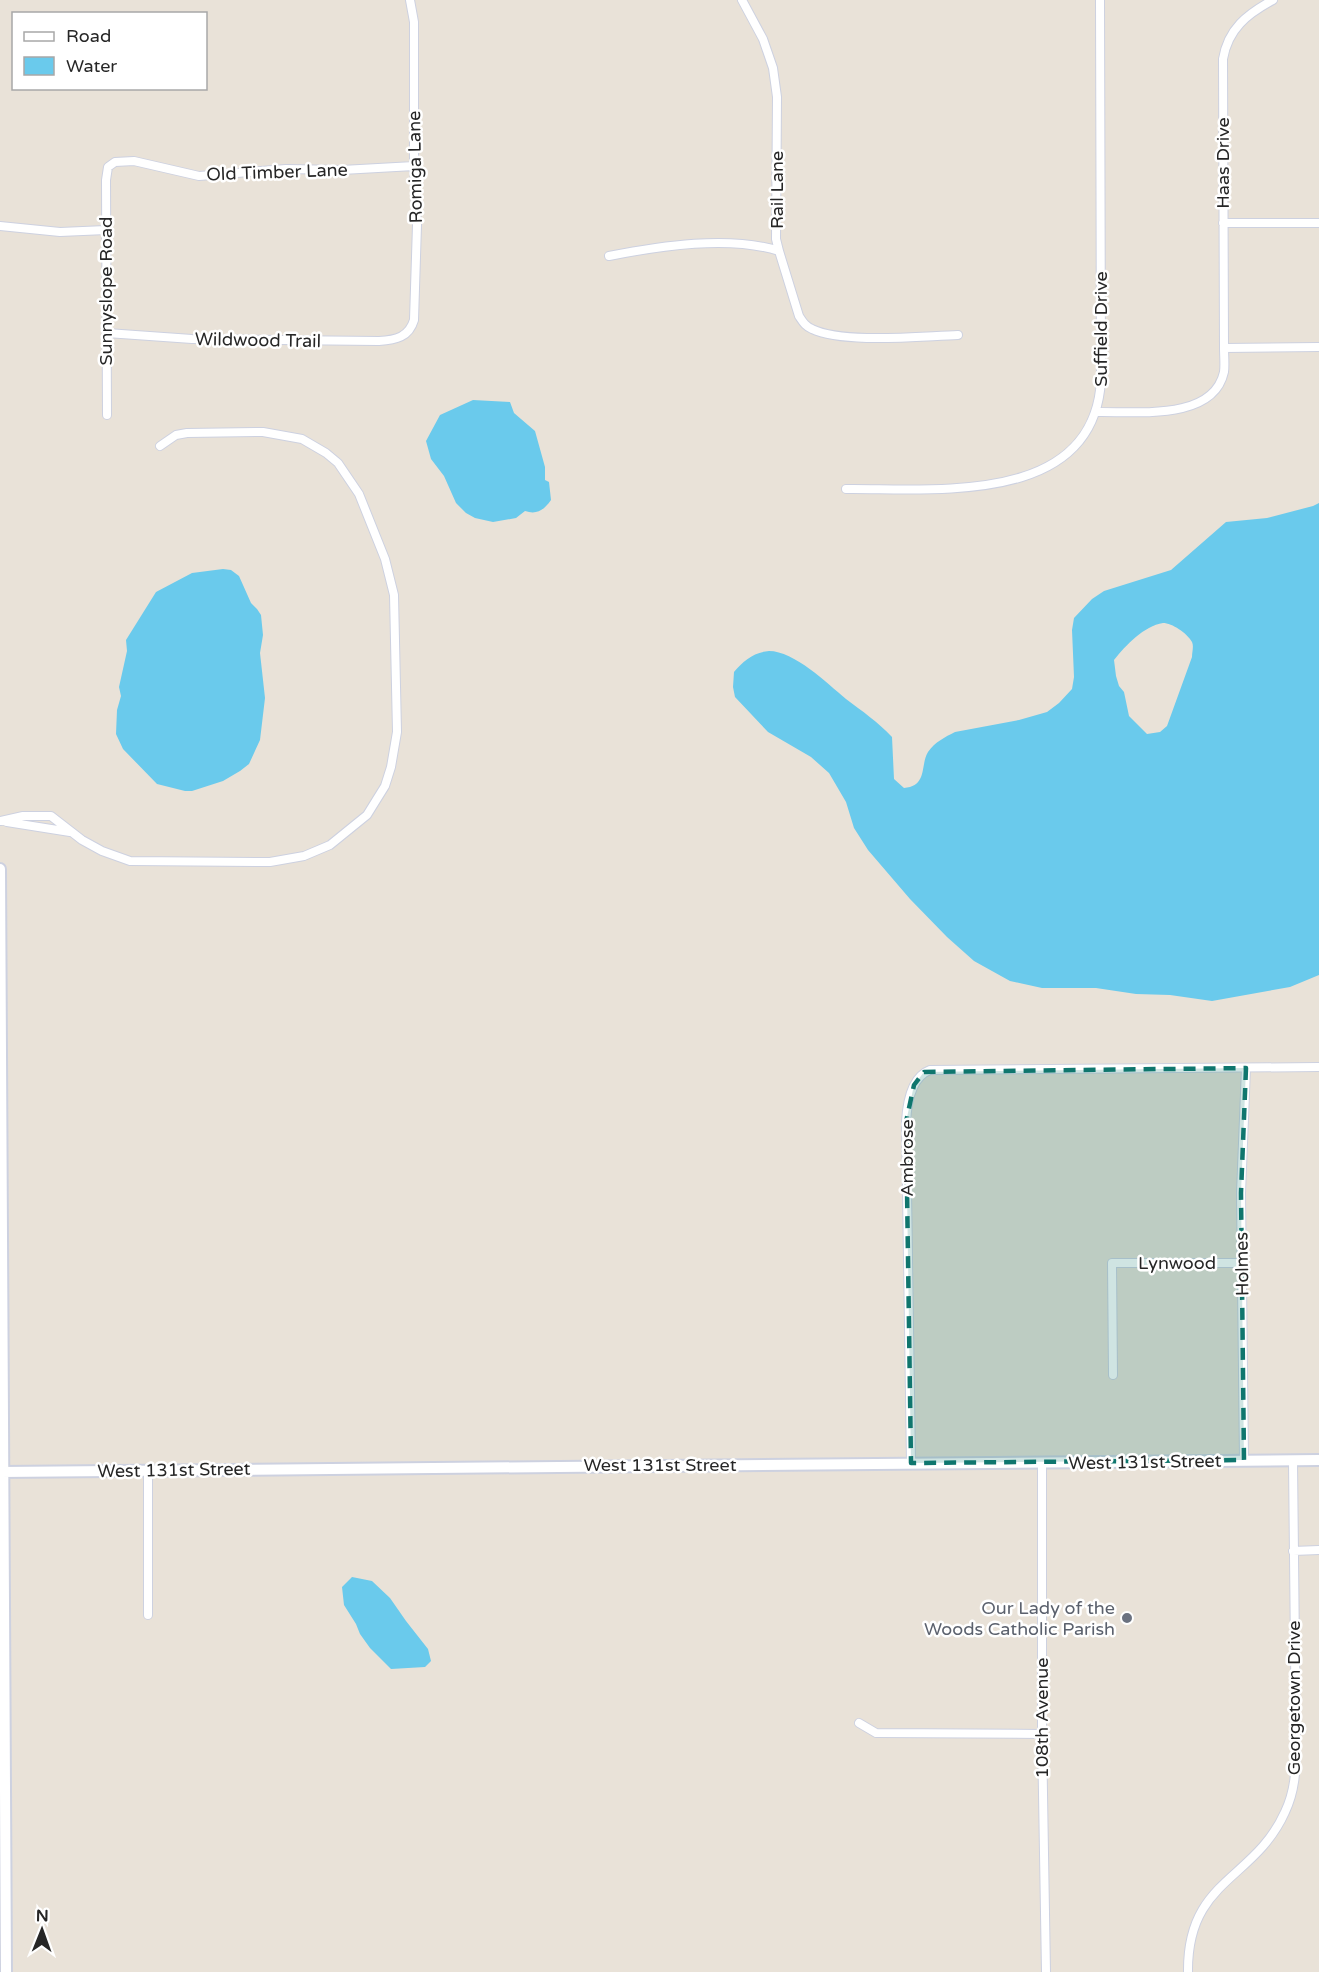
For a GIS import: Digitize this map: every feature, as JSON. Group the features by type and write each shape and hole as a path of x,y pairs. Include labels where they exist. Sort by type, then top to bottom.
{"street":[{"name":"Romiga Lane","path":"407,333 414,320 417,217 414,166 414,22 410,0"},
{"name":"Rail Lane","path":"609,256 667,245 698,244 767,247 779,251 777,238 777,97 773,68 763,39 742,0"},
{"name":"Suffield Drive","path":"846,489 970,488 1031,475 1054,464 1072,450 1096,412 1101,398 1100,0"},
{"name":"Haas Drive","path":"1096,412 1173,410 1193,407 1217,387 1224,372 1222,68 1224,51 1242,19 1273,0"},
{"name":"Old Timber Lane","path":"108,167 115,162 134,161 199,176 286,169 342,170 414,166"},
{"name":"Sunnyslope Road","path":"107,415 106,180 108,167"},
{"path":"1223,223 1319,223"},
{"path":"0,226 60,232 106,230"},
{"path":"779,251 799,316 805,325 814,330 853,337 958,335"},
{"name":"Wildwood Trail","path":"107,333 192,339 380,341 391,340 407,333"},
{"path":"1224,348 1319,347"},
{"path":"0,821 23,816 51,816 102,851 130,861 270,862 288,860 330,845 356,826 376,803 392,766 396,732 394,595 385,559 359,494 345,472 338,463 314,446 277,433 187,433 176,435 160,446"},
{"path":"0,821 73,832"},
{"path":"0,869 1,1472 6,1972"},
{"name":"Ambrose","path":"911,1463 906,1122 914,1085 919,1077 930,1070 1319,1067"},
{"name":"Holmes","path":"1244,1460 1242,1163 1246,1068"},
{"name":"Lynwood","path":"1113,1375 1112,1263 1243,1263"},
{"name":"Georgetown Drive","path":"1188,1972 1191,1938 1201,1910 1218,1888 1268,1840 1285,1812 1294,1784 1296,1748 1293,1460"},
{"name":"West 131st Street","path":"1,1472 1319,1460"},
{"name":"108th Avenue","path":"1042,1464 1042,1734 1046,1972"},
{"path":"148,1470 148,1615"},
{"path":"1293,1551 1319,1550"},
{"path":"859,1723 876,1733 1042,1734"}],"highlighted area":[{"path":"1246,1068 1241,1193 1244,1460 911,1463 906,1122 914,1085 924,1072"}],"water":[{"path":"473,400 510,402 514,413 535,431 545,467 545,480 549,482 551,500 543,509 537,512 525,511 516,518 493,522 475,518 456,503 444,476 431,459 426,441 440,415"},
{"path":"1319,503 1319,975 1290,987 1212,1001 1096,988 1042,988 1010,981 974,961 910,899 868,850 854,828 846,802 829,773 811,757 768,732 735,697 734,672 745,661 758,653 769,651 789,656 820,677 892,737 894,779 904,788 912,786 920,779 928,752 937,743 955,732 1019,720 1047,712 1059,703 1072,689 1074,618 1092,599 1104,591 1171,570 1226,522 1267,518","holes":["1163,623 1187,635 1193,645 1192,657 1167,726 1160,732 1147,734 1129,716 1124,692 1116,676 1114,660 1142,632"]},
{"path":"231,570 239,576 251,603 261,615 263,635 260,653 265,698 260,740 249,764 240,771 223,781 185,791 157,784 123,749 116,734 117,710 121,696 119,687 127,651 126,640 156,592 192,573"},
{"path":"352,1577 372,1581 390,1598 428,1649 431,1661 425,1667 391,1669 370,1648 344,1605 342,1587"}],"place":[{"name":"Our Lady of the Woods Catholic Parish","path":"1127,1618"}]}
